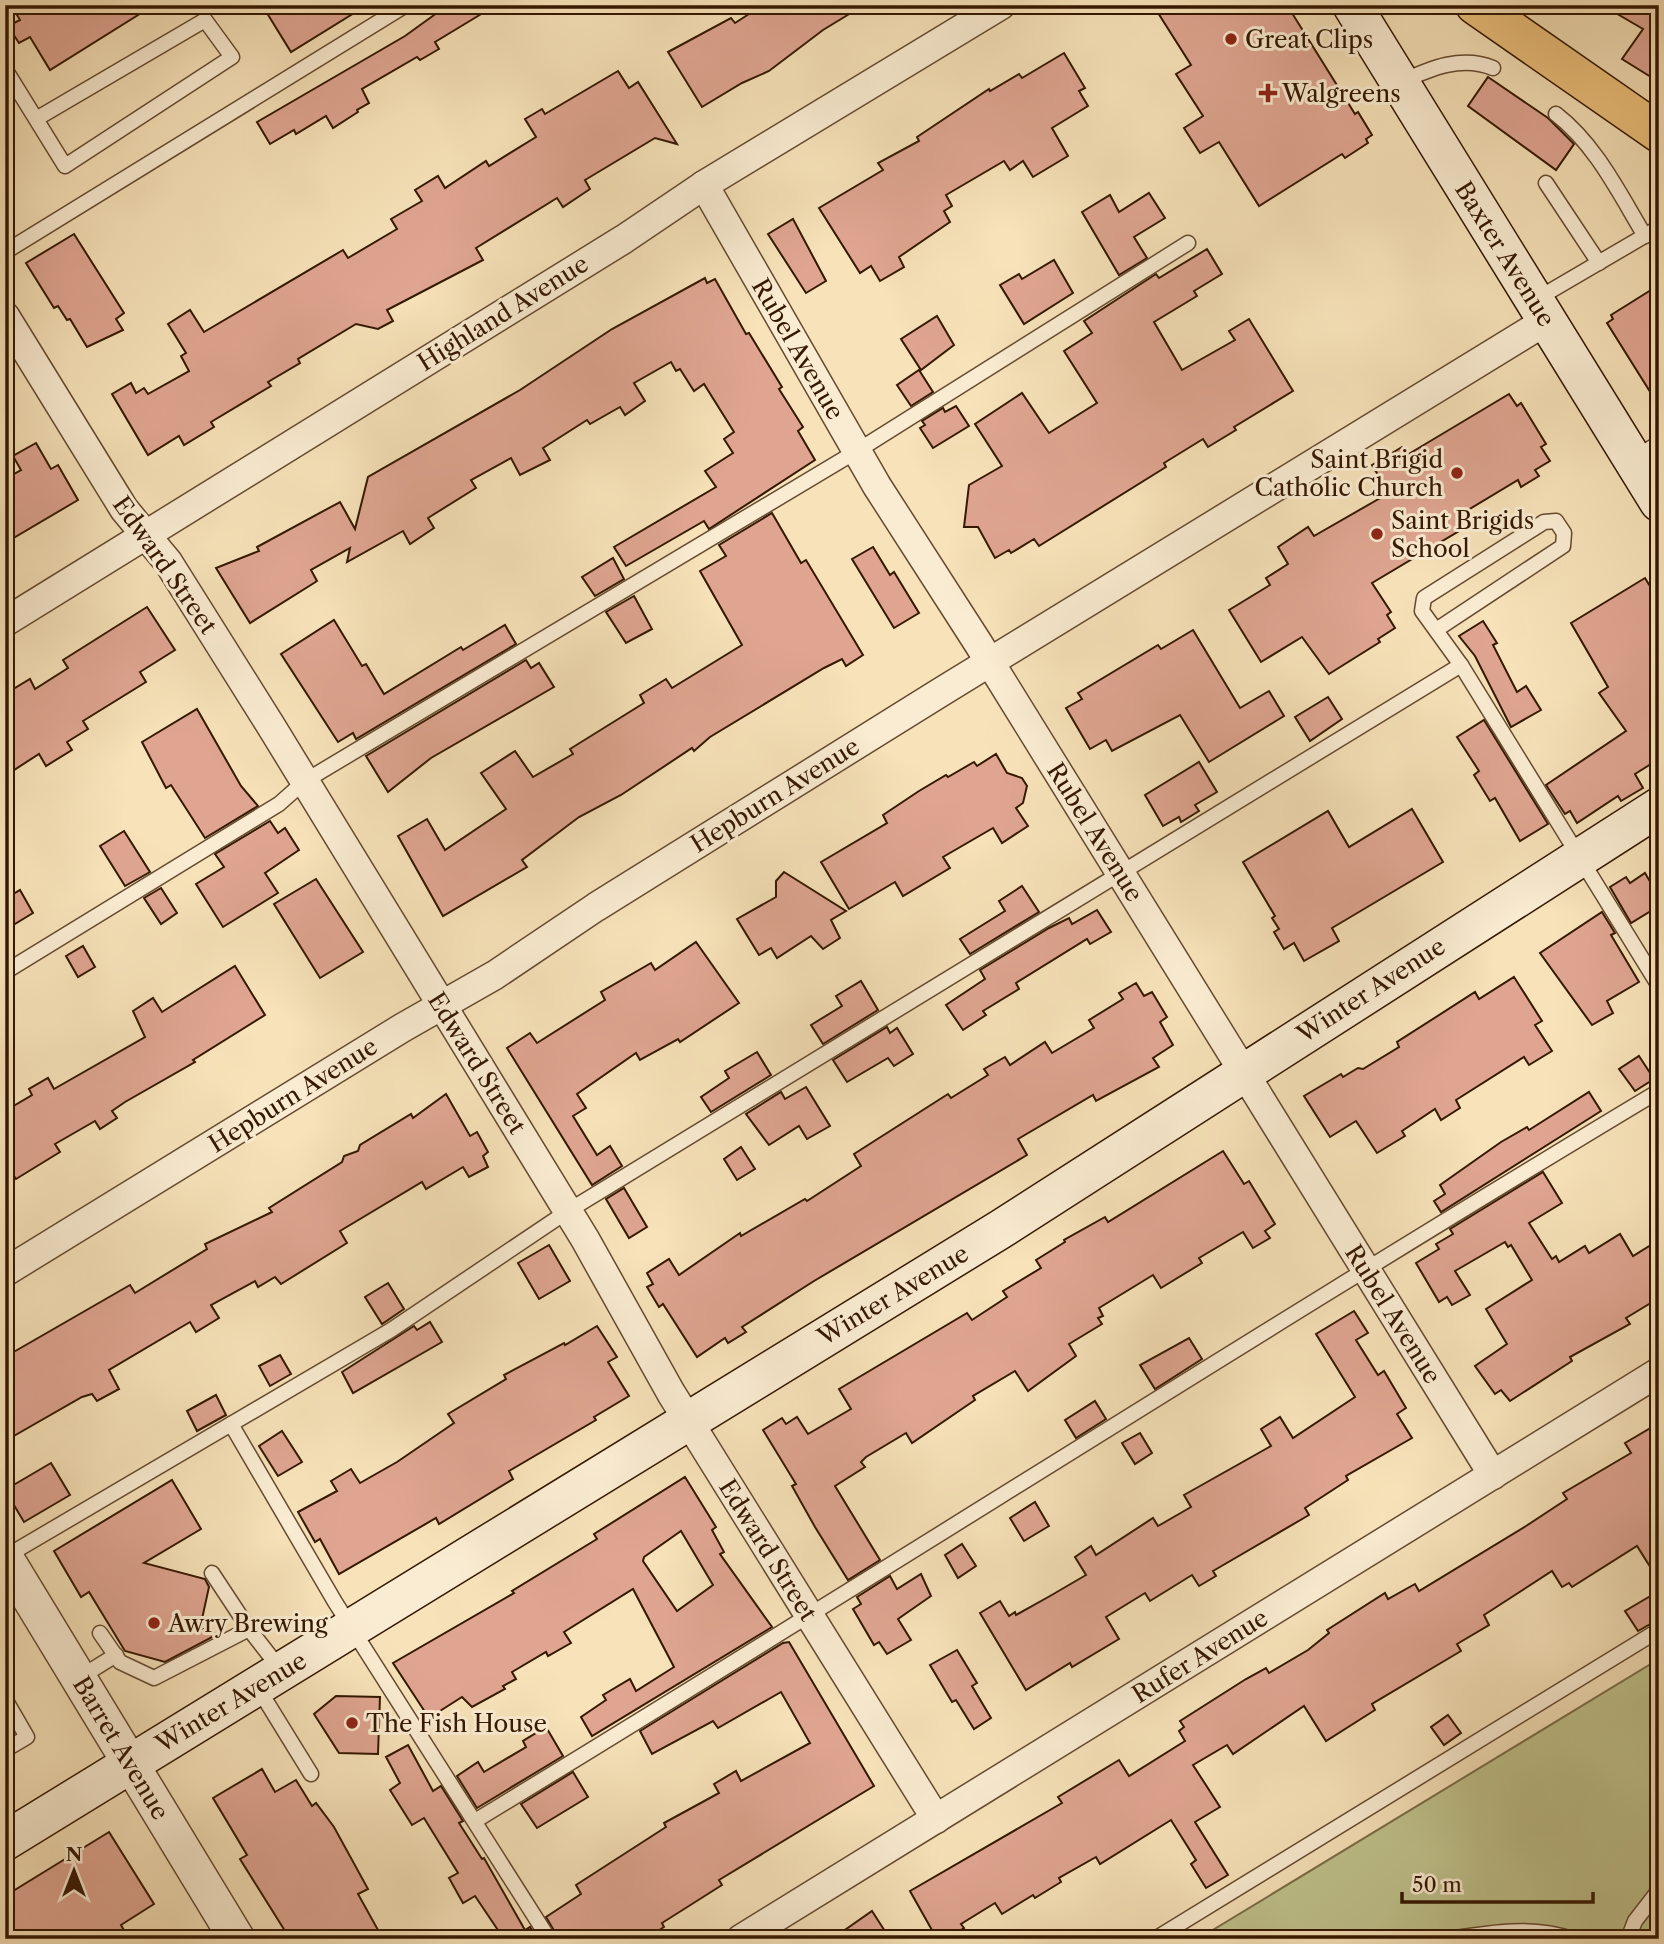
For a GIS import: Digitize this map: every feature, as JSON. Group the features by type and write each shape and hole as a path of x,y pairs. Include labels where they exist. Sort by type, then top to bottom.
{"main road":[{"name":"Baxter Avenue","path":"1352,5 1540,311 1645,451 1659,502"},
{"path":"1475,5 1659,133"},
{"name":"Winter Avenue","path":"5,1840 1001,1229 1579,856 1655,812"}],"street":[{"name":"Highland Avenue","path":"5,622 624,239 704,185 1001,5"},
{"name":"Rubel Avenue","path":"704,185 857,451 1493,1475"},
{"name":"Hepburn Avenue","path":"5,1272 441,1006 990,663 1540,311"},
{"name":"Edward Street","path":"5,316 124,509 168,562 305,781 568,1211 688,1419 936,1819"},
{"name":"Rufer Avenue","path":"741,1939 1659,1372"},
{"name":"Barret Avenue","path":"5,1557 237,1939"}],"lane":[{"path":"5,251 406,5"},
{"path":"5,69 65,166 232,57 205,20 36,119"},
{"path":"1399,83 1427,70 1474,60 1493,68"},
{"path":"1556,114 1578,131 1645,236"},
{"path":"1546,183 1600,263"},
{"path":"1540,311 1600,263 1658,228 1659,223"},
{"path":"5,972 279,804 305,781 857,451 1188,243"},
{"path":"1436,630 1563,546 1564,533 1556,521 1544,522 1424,598 1422,611 1461,665 1659,986"},
{"path":"5,1557 391,1330 568,1211 1119,871 1461,665"},
{"path":"475,1821 810,1617 1365,1268 1659,1091"},
{"path":"231,1424 335,1602 549,1939"},
{"path":"212,1573 248,1629 311,1774"},
{"path":"100,1633 120,1662 155,1678 248,1629"},
{"path":"1155,1939 1659,1630"},
{"path":"78,1678 116,1655"},
{"path":"5,1699 27,1737 5,1751"},
{"path":"1628,1939 1635,1921 1659,1890"},
{"path":"1449,1939 1493,1932 1561,1935 1571,1939"}],"green space":[{"path":"1659,1659 1659,1939 1198,1939"}],"building":[{"path":"11,5 154,5 50,70 30,37 19,43 8,26 20,20"},
{"path":"262,5 367,5 291,52"},
{"path":"448,5 496,5 435,42 439,49 420,60 417,57 362,89 369,103 333,128 326,116 296,134 294,130 270,144 257,122 405,36"},
{"path":"763,5 864,5 823,30 769,71 742,83 702,107 668,52 731,18 735,23"},
{"path":"1153,5 1267,5 1272,13 1287,5 1355,114 1358,112 1372,135 1366,139 1368,143 1345,158 1342,154 1259,206 1219,142 1200,153 1184,128 1203,116 1176,74 1191,65"},
{"path":"1602,5 1659,5 1659,82 1622,59 1643,29"},
{"path":"1064,53 1085,88 1079,91 1088,106 1052,128 1068,156 1033,177 1023,161 1010,170 1004,161 946,195 952,206 944,211 950,222 899,257 904,267 880,281 871,266 860,273 819,208 883,170 878,163 919,141 917,137 989,89 990,91 1019,74 1022,78"},
{"path":"618,71 629,88 638,82 677,144 655,138 585,180 590,189 563,207 557,198 476,248 483,260 387,310 393,321 378,329 356,324 298,359 300,363 268,382 271,386 211,422 214,427 184,445 179,436 148,455 112,394 131,383 136,393 144,388 148,394 189,371 181,356 186,353 168,324 190,310 204,332 343,250 348,258 397,229 391,219 422,201 415,190 438,176 445,188 486,161 489,166 536,137 525,119 542,109 545,114"},
{"path":"1488,77 1548,118 1574,144 1556,170 1468,106"},
{"path":"1149,193 1165,218 1134,237 1147,258 1119,275 1082,212 1110,195 1119,212"},
{"path":"793,219 826,281 806,293 768,234"},
{"path":"74,234 124,313 116,319 123,330 87,347 70,319 67,320 58,306 54,308 26,263"},
{"path":"1207,249 1222,274 1194,291 1197,296 1154,322 1182,370 1235,340 1229,331 1249,319 1293,391 1234,427 1236,430 1208,447 1203,439 1164,463 1166,467 1039,546 1034,539 1011,553 1009,550 995,558 978,527 964,527 969,485 1002,466 975,424 1022,393 1049,433 1097,403 1064,351 1092,333 1084,321 1156,274 1159,278"},
{"path":"1054,260 1073,293 1024,324 1000,285 1019,274 1022,279"},
{"path":"705,278 707,283 715,279 746,334 749,333 782,387 779,389 803,427 798,431 815,460 709,529 704,521 626,566 614,547 716,487 705,471 733,453 724,439 734,432 704,384 694,391 680,369 676,371 671,362 634,383 645,401 625,415 620,407 590,424 587,420 543,448 550,460 520,475 511,458 471,480 476,488 428,518 434,528 410,544 403,531 347,562 350,548 311,570 317,581 250,623 216,568 259,551 257,547 340,502 355,529 368,477 520,390 612,329"},
{"path":"1659,285 1659,406 1607,323 1613,319 1611,315"},
{"path":"937,316 954,345 921,370 901,339"},
{"path":"919,370 933,392 911,406 897,385"},
{"path":"1509,394 1517,406 1521,403 1546,444 1541,447 1550,461 1535,470 1539,476 1521,487 1518,480 1458,516 1464,528 1372,583 1391,612 1387,615 1395,628 1378,639 1380,642 1329,674 1302,637 1261,662 1229,610 1270,585 1266,578 1288,564 1278,547 1308,527 1314,536 1389,493 1372,465 1402,447 1407,455"},
{"path":"956,406 969,426 933,448 920,428 925,425 922,421 943,408 945,412"},
{"path":"36,443 51,469 58,465 78,500 5,543 5,479 21,470 13,456"},
{"path":"772,513 801,563 806,560 863,655 846,666 842,659 824,668 710,737 694,751 692,748 621,795 579,817 522,860 527,867 443,916 398,836 427,819 445,850 506,809 481,773 515,751 533,777 573,754 570,749 644,703 640,695 666,679 672,688 742,645 700,571 726,556 719,545"},
{"path":"873,547 890,575 894,572 919,613 894,628 852,559"},
{"path":"613,558 624,579 595,596 582,577"},
{"path":"1645,578 1659,601 1659,759 1635,774 1643,788 1621,801 1618,796 1577,823 1570,811 1565,814 1546,785 1626,731 1599,693 1608,687 1571,623"},
{"path":"634,596 652,629 626,643 606,612"},
{"path":"147,607 175,650 140,672 146,682 83,721 88,729 67,742 72,750 46,766 39,754 14,770 5,756 5,694 30,679 35,689 68,668 63,660"},
{"path":"334,620 362,666 366,664 384,694 461,647 463,650 505,625 516,644 356,739 353,733 338,742 281,654"},
{"path":"1483,621 1497,643 1493,645 1517,692 1526,686 1541,710 1511,727 1475,656 1459,636"},
{"path":"1193,630 1240,708 1269,691 1284,716 1209,762 1180,715 1112,751 1106,740 1090,749 1066,708 1082,699 1078,693 1158,645 1161,649"},
{"path":"526,660 531,668 539,663 554,687 431,758 388,792 366,756"},
{"path":"1328,697 1342,719 1310,741 1295,717"},
{"path":"197,709 241,786 258,806 205,838 171,785 166,788 142,742"},
{"path":"1484,720 1548,824 1520,841 1495,798 1490,801 1474,775 1479,771 1457,737"},
{"path":"996,754 1007,773 1022,778 1027,786 1023,803 1016,808 1028,826 1002,843 993,828 943,857 950,868 903,896 895,882 849,909 821,862 887,823 883,815 919,791 946,775 948,777 974,762 977,766"},
{"path":"1199,762 1217,792 1195,805 1199,811 1181,822 1179,817 1163,826 1145,795"},
{"path":"1412,809 1443,862 1332,928 1339,941 1304,961 1294,943 1284,949 1274,932 1279,929 1272,918 1275,916 1243,862 1328,811 1349,847"},
{"path":"270,821 278,833 285,828 299,850 265,873 278,893 223,927 196,884 224,867 215,854"},
{"path":"124,831 150,872 125,886 100,846"},
{"path":"784,872 846,911 831,920 840,938 823,949 811,936 777,958 771,948 759,955 737,919 776,897 776,881"},
{"path":"1645,873 1652,885 1659,881 1659,906 1631,923 1610,887 1626,877 1630,883"},
{"path":"316,879 363,952 320,978 274,904"},
{"path":"1022,886 1039,912 970,954 960,939 1005,911 999,901"},
{"path":"161,888 177,913 161,924 144,898"},
{"path":"20,890 33,913 5,930 5,899"},
{"path":"1097,910 1111,932 1090,944 1087,939 1016,983 1019,989 983,1011 986,1015 963,1030 946,1005 985,979 980,970 1049,928 1069,918 1072,924"},
{"path":"1602,912 1615,933 1611,935 1639,982 1607,1001 1613,1013 1592,1025 1540,953"},
{"path":"696,942 739,1003 680,1042 678,1039 640,1060 636,1053 577,1094 586,1108 573,1116 597,1155 610,1146 622,1166 592,1185 507,1048 530,1033 537,1043 605,1000 601,992 651,963 655,970"},
{"path":"83,946 95,967 78,977 66,956"},
{"path":"235,966 265,1015 193,1060 195,1062 125,1102 112,1111 117,1118 100,1129 95,1121 55,1144 60,1152 16,1179 12,1173 5,1177 5,1111 32,1095 29,1089 48,1078 54,1089 145,1037 133,1011 153,998 162,1012"},
{"path":"1514,977 1542,1021 1535,1025 1552,1051 1529,1065 1524,1057 1456,1100 1460,1108 1441,1120 1435,1109 1402,1131 1405,1136 1377,1153 1356,1121 1330,1137 1304,1096 1341,1074 1343,1077 1358,1068 1363,1069 1399,1047 1397,1042 1475,992 1479,999"},
{"path":"861,981 878,1010 823,1044 811,1025 842,1006 836,996"},
{"path":"1136,983 1144,996 1152,992 1167,1017 1160,1022 1173,1045 1153,1058 1159,1067 1096,1101 1093,1095 1018,1139 1027,1155 814,1281 742,1327 746,1332 728,1343 725,1338 697,1357 663,1304 659,1307 647,1287 653,1284 647,1273 669,1259 679,1275 740,1233 741,1236 805,1199 807,1201 861,1166 854,1154 948,1094 951,1098 988,1075 984,1069 1005,1057 1010,1065 1045,1042 1052,1053 1094,1028 1089,1020 1123,999 1119,993"},
{"path":"887,1027 890,1033 897,1028 913,1054 894,1066 888,1058 847,1082 833,1060"},
{"path":"757,1052 771,1075 711,1112 701,1097 729,1078 725,1071"},
{"path":"1639,1056 1654,1079 1635,1091 1619,1069"},
{"path":"806,1087 830,1126 807,1139 799,1126 769,1145 746,1114 781,1092 785,1099"},
{"path":"1589,1092 1601,1111 1441,1212 1434,1201 1445,1194 1440,1185 1501,1142 1527,1127 1529,1130"},
{"path":"446,1094 470,1136 477,1132 488,1152 483,1156 488,1167 469,1177 463,1167 426,1189 422,1182 340,1231 347,1243 281,1284 275,1277 258,1287 255,1281 211,1305 219,1318 196,1332 190,1322 109,1370 119,1389 97,1401 92,1394 82,1397 12,1437 5,1426 5,1357 130,1285 135,1293 207,1249 205,1244 272,1212 269,1208 342,1162 344,1156 358,1151 360,1145 411,1114 413,1118"},
{"path":"741,1147 755,1169 737,1180 724,1159"},
{"path":"1223,1151 1244,1184 1249,1181 1275,1224 1265,1231 1270,1238 1253,1248 1243,1232 1199,1258 1202,1263 1161,1288 1153,1275 1099,1308 1103,1316 1098,1318 1102,1324 1069,1344 1076,1356 1028,1391 1015,1371 973,1396 975,1400 912,1443 906,1433 866,1457 861,1462 865,1467 835,1486 880,1560 848,1580 815,1527 792,1486 796,1484 763,1430 782,1418 786,1424 797,1417 808,1434 851,1409 839,1389 967,1313 972,1320 1007,1297 1003,1291 1041,1268 1036,1260 1065,1242 1064,1240 1105,1217 1108,1222"},
{"path":"1543,1172 1562,1203 1529,1223 1552,1259 1556,1256 1559,1262 1585,1246 1589,1253 1620,1234 1633,1256 1659,1240 1659,1298 1626,1318 1630,1324 1570,1357 1572,1361 1510,1401 1501,1390 1495,1394 1475,1366 1507,1344 1486,1309 1532,1280 1511,1245 1508,1247 1505,1242 1455,1271 1470,1295 1452,1305 1447,1297 1439,1302 1416,1263 1439,1249 1436,1244 1453,1234 1450,1229"},
{"path":"624,1188 647,1227 629,1238 606,1199"},
{"path":"549,1245 570,1281 539,1299 518,1263"},
{"path":"388,1283 404,1309 382,1324 365,1297"},
{"path":"1354,1311 1368,1333 1356,1340 1378,1375 1384,1371 1406,1408 1397,1414 1412,1438 1346,1476 1348,1480 1305,1508 1309,1515 1213,1571 1216,1576 1199,1586 1192,1575 1150,1601 1145,1593 1106,1617 1119,1639 1072,1667 1070,1663 1026,1690 980,1613 1000,1601 1009,1616 1015,1612 1016,1615 1050,1596 1086,1575 1075,1557 1091,1546 1096,1555 1153,1518 1158,1526 1191,1507 1184,1495 1271,1446 1261,1429 1280,1417 1293,1438 1355,1397 1316,1334"},
{"path":"430,1322 442,1342 353,1393 342,1372 414,1326 417,1330"},
{"path":"597,1326 617,1357 608,1362 629,1396 594,1417 596,1420 509,1471 513,1479 439,1524 436,1518 339,1574 320,1539 315,1542 298,1512 337,1491 331,1481 351,1469 360,1483 397,1462 454,1423 448,1414 506,1379 504,1375"},
{"path":"1189,1338 1202,1359 1155,1389 1140,1365"},
{"path":"280,1355 291,1374 270,1386 259,1366"},
{"path":"216,1395 226,1415 197,1431 187,1411"},
{"path":"1095,1401 1106,1419 1076,1438 1065,1420"},
{"path":"1659,1423 1659,1581 1637,1546 1572,1587 1569,1583 1562,1587 1552,1571 1484,1615 1489,1625 1457,1644 1461,1651 1372,1704 1375,1710 1326,1741 1304,1706 1233,1754 1227,1745 1193,1765 1220,1807 1195,1822 1228,1875 1206,1888 1191,1864 1196,1860 1171,1820 1100,1864 1096,1857 1059,1878 1061,1882 1035,1898 1033,1895 1002,1914 995,1903 961,1924 964,1928 947,1939 937,1939 910,1891 1062,1803 1058,1797 1119,1760 1129,1776 1185,1741 1179,1731 1184,1727 1180,1721 1246,1679 1266,1668 1269,1673 1308,1650 1329,1633 1327,1630 1385,1593 1388,1599 1415,1584 1419,1591 1526,1526 1567,1499 1563,1493 1631,1453 1625,1443"},
{"path":"282,1431 302,1462 278,1476 259,1446"},
{"path":"1140,1433 1152,1453 1135,1464 1122,1443"},
{"path":"51,1463 70,1495 24,1522 5,1490"},
{"path":"685,1477 716,1527 712,1530 724,1552 720,1554 772,1627 592,1736 581,1717 606,1700 603,1695 630,1679 636,1691 674,1667 633,1589 564,1632 571,1643 548,1656 546,1652 512,1672 516,1679 503,1686 505,1689 472,1707 462,1697 429,1718 393,1663 514,1593 512,1591 597,1539 594,1534","holes":["681,1531 713,1585 677,1611 643,1561 644,1557"]},
{"path":"172,1480 201,1529 144,1563 205,1579 209,1587 200,1628 218,1634 165,1662 125,1651 89,1592 81,1597 54,1551"},
{"path":"1035,1502 1049,1526 1024,1541 1010,1518"},
{"path":"962,1544 976,1566 958,1578 945,1555"},
{"path":"921,1574 931,1596 898,1619 911,1640 887,1654 879,1642 874,1645 853,1609 861,1604 857,1597 890,1576 897,1589"},
{"path":"1659,1591 1659,1619 1638,1631 1625,1611"},
{"path":"789,1642 874,1786 719,1880 722,1885 662,1923 664,1927 645,1939 559,1939 546,1917 581,1894 576,1885 666,1827 664,1823 719,1793 714,1784 736,1771 741,1781 810,1743 781,1692 718,1728 713,1721 652,1754 640,1731 783,1643"},
{"path":"957,1650 977,1683 972,1686 991,1718 974,1729 956,1700 952,1702 930,1665"},
{"path":"336,1696 380,1697 378,1754 339,1753 314,1714"},
{"path":"1448,1715 1461,1733 1444,1745 1431,1727"},
{"path":"546,1727 563,1756 477,1808 457,1776 478,1762 484,1772 526,1747 523,1741"},
{"path":"408,1745 433,1791 441,1786 463,1821 459,1823 482,1859 484,1858 525,1930 530,1927 537,1939 504,1939 475,1896 463,1903 449,1878 458,1873 424,1818 412,1825 390,1790 400,1783 386,1757"},
{"path":"262,1769 275,1792 296,1780 312,1806 316,1803 334,1827 368,1889 358,1894 383,1939 290,1939 240,1859 247,1855 213,1798"},
{"path":"573,1772 588,1797 537,1828 521,1804"},
{"path":"109,1832 154,1904 121,1925 129,1939 19,1939 5,1916 5,1896"},
{"path":"872,1911 890,1939 832,1939"}],"place":[{"name":"Great Clips","path":"1231,39"},
{"name":"Walgreens","path":"1268,93"},
{"name":"Saint Brigid Catholic Church","path":"1457,473"},
{"name":"Saint Brigids School","path":"1377,534"},
{"name":"Awry Brewing","path":"154,1623"},
{"name":"The Fish House","path":"352,1723"}]}
